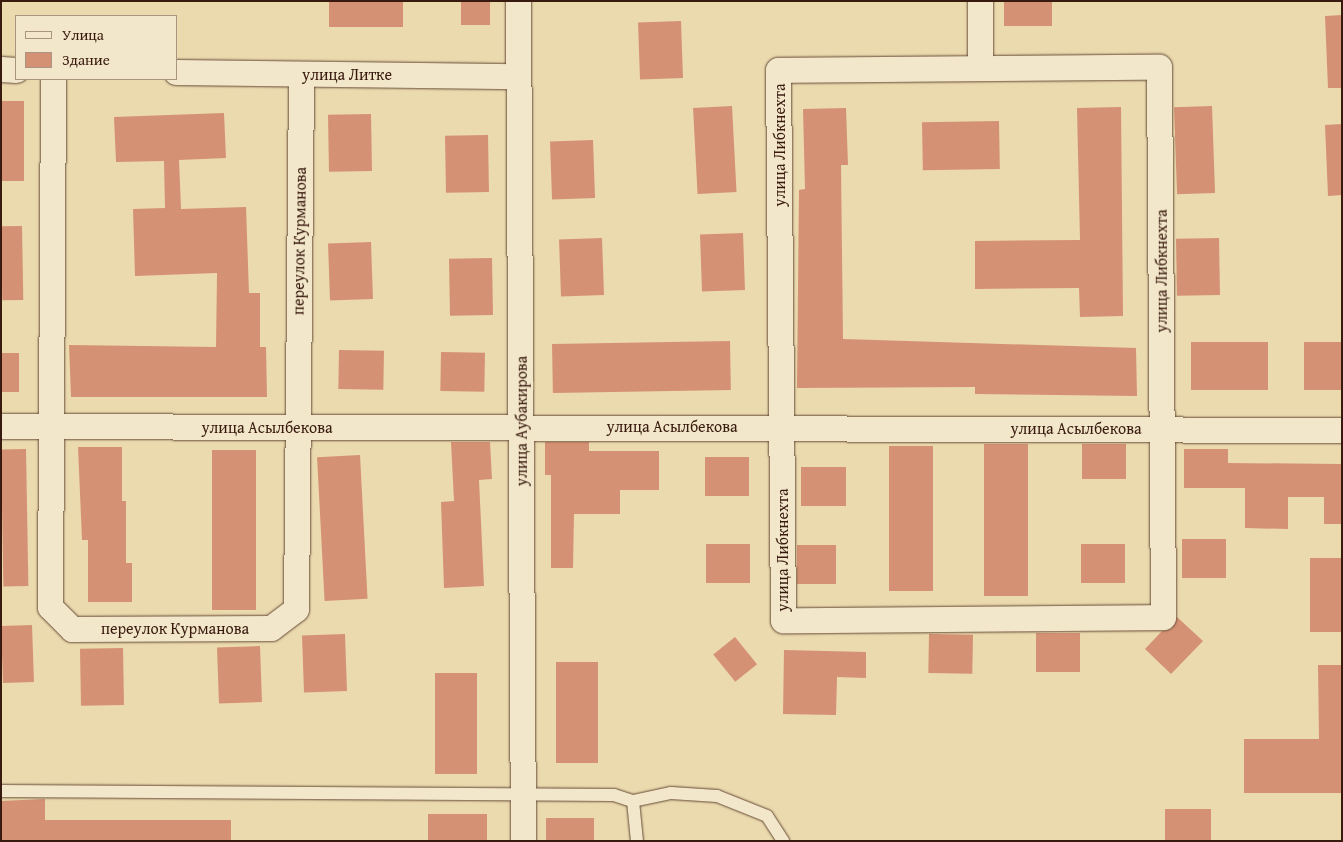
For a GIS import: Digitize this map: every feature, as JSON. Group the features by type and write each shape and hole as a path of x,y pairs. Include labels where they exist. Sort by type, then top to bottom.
{"street":[{"name":"улица Аубакирова","path":"518,1 523,841"},
{"path":"980,1 980,68"},
{"name":"улица Либкнехта","path":"1159,67 1163,618 783,620 778,70 980,68 1159,67"},
{"path":"1,70 15,70"},
{"name":"улица Литке","path":"178,72 518,76"},
{"name":"переулок Курманова","path":"53,80 50,607 72,629 271,628 296,609 301,74"},
{"name":"улица Асылбекова","path":"1,426 521,426 1342,430"}],"lane":[{"path":"1,791 523,792 614,796 634,801 671,793 717,796 767,816 783,841"},
{"path":"634,801 637,841"}],"building":[{"path":"329,1 403,1 403,27 329,27"},
{"path":"461,1 490,1 490,25 461,25"},
{"path":"1004,1 1052,1 1052,26 1004,26"},
{"path":"1342,15 1342,88 1328,88 1325,16"},
{"path":"681,21 683,78 640,79 638,23"},
{"path":"1,101 24,101 24,181 1,181"},
{"path":"732,106 737,192 698,194 693,108"},
{"path":"1212,106 1215,193 1177,194 1174,107"},
{"path":"1121,107 1123,316 1080,317 1079,288 975,289 975,241 1080,240 1077,108"},
{"path":"846,108 848,165 841,165 843,339 1136,348 1137,396 975,394 975,387 797,388 799,190 805,189 803,109"},
{"path":"224,113 226,158 179,160 181,209 246,207 249,293 260,293 260,347 266,347 267,397 71,397 69,345 216,347 217,273 135,276 133,209 165,208 164,161 116,162 114,117"},
{"path":"371,114 372,171 329,172 328,115"},
{"path":"999,121 1000,169 923,170 922,122"},
{"path":"1342,124 1342,195 1328,196 1325,125"},
{"path":"488,135 489,192 446,193 445,136"},
{"path":"593,140 595,198 552,199 550,142"},
{"path":"1,226 22,226 23,300 2,300"},
{"path":"743,233 745,290 702,291 700,235"},
{"path":"602,238 604,295 561,296 559,240"},
{"path":"1219,238 1220,295 1177,296 1176,239"},
{"path":"371,242 373,299 330,300 328,244"},
{"path":"492,258 493,315 450,316 449,259"},
{"path":"730,341 731,390 553,393 552,344"},
{"path":"1191,342 1268,342 1268,390 1191,390"},
{"path":"1304,342 1342,342 1342,390 1304,390"},
{"path":"339,350 384,351 383,390 338,389"},
{"path":"441,352 485,353 484,392 440,391"},
{"path":"1,353 19,353 19,392 1,392"},
{"path":"451,442 490,442 492,479 479,480 484,586 444,588 441,502 454,501"},
{"path":"545,442 589,442 589,451 659,451 659,490 620,490 620,514 574,514 573,568 551,568 551,475 545,475"},
{"path":"984,444 1028,444 1028,596 984,596"},
{"path":"1082,444 1126,444 1126,479 1082,479"},
{"path":"889,446 933,446 933,591 889,591"},
{"path":"78,447 122,447 122,501 126,501 126,563 132,563 132,602 88,602 88,540 82,540"},
{"path":"1,449 26,449 28,586 3,586"},
{"path":"1184,449 1228,449 1228,463 1342,464 1342,524 1324,524 1324,497 1288,497 1288,529 1245,528 1245,488 1184,488"},
{"path":"212,450 256,450 256,610 212,610"},
{"path":"360,455 368,599 325,601 317,457"},
{"path":"705,457 749,457 749,496 705,496"},
{"path":"801,467 846,467 846,506 801,506"},
{"path":"1182,539 1226,539 1226,578 1182,578"},
{"path":"706,544 750,544 750,583 706,583"},
{"path":"1081,544 1125,544 1125,583 1081,583"},
{"path":"797,545 836,545 836,584 797,584"},
{"path":"1310,558 1342,558 1342,632 1310,632"},
{"path":"1177,617 1203,641 1171,674 1145,649 1162,631 1171,629"},
{"path":"32,625 34,682 3,683 1,626"},
{"path":"1036,633 1080,633 1080,672 1036,672"},
{"path":"345,634 347,691 304,692 302,636"},
{"path":"929,634 973,635 972,674 928,673"},
{"path":"735,637 757,664 735,682 713,655"},
{"path":"260,646 262,702 219,703 217,648"},
{"path":"123,648 124,705 81,706 80,649"},
{"path":"784,650 866,652 866,678 837,677 836,715 783,714"},
{"path":"556,662 598,662 598,763 556,763"},
{"path":"1318,665 1342,665 1342,793 1244,793 1244,739 1319,739"},
{"path":"435,673 477,673 477,774 435,774"},
{"path":"45,799 45,820 231,820 231,841 1,841 1,801"},
{"path":"1165,809 1211,809 1211,841 1165,841"},
{"path":"428,814 487,814 487,841 428,841"},
{"path":"546,818 594,818 594,841 546,841"}]}
